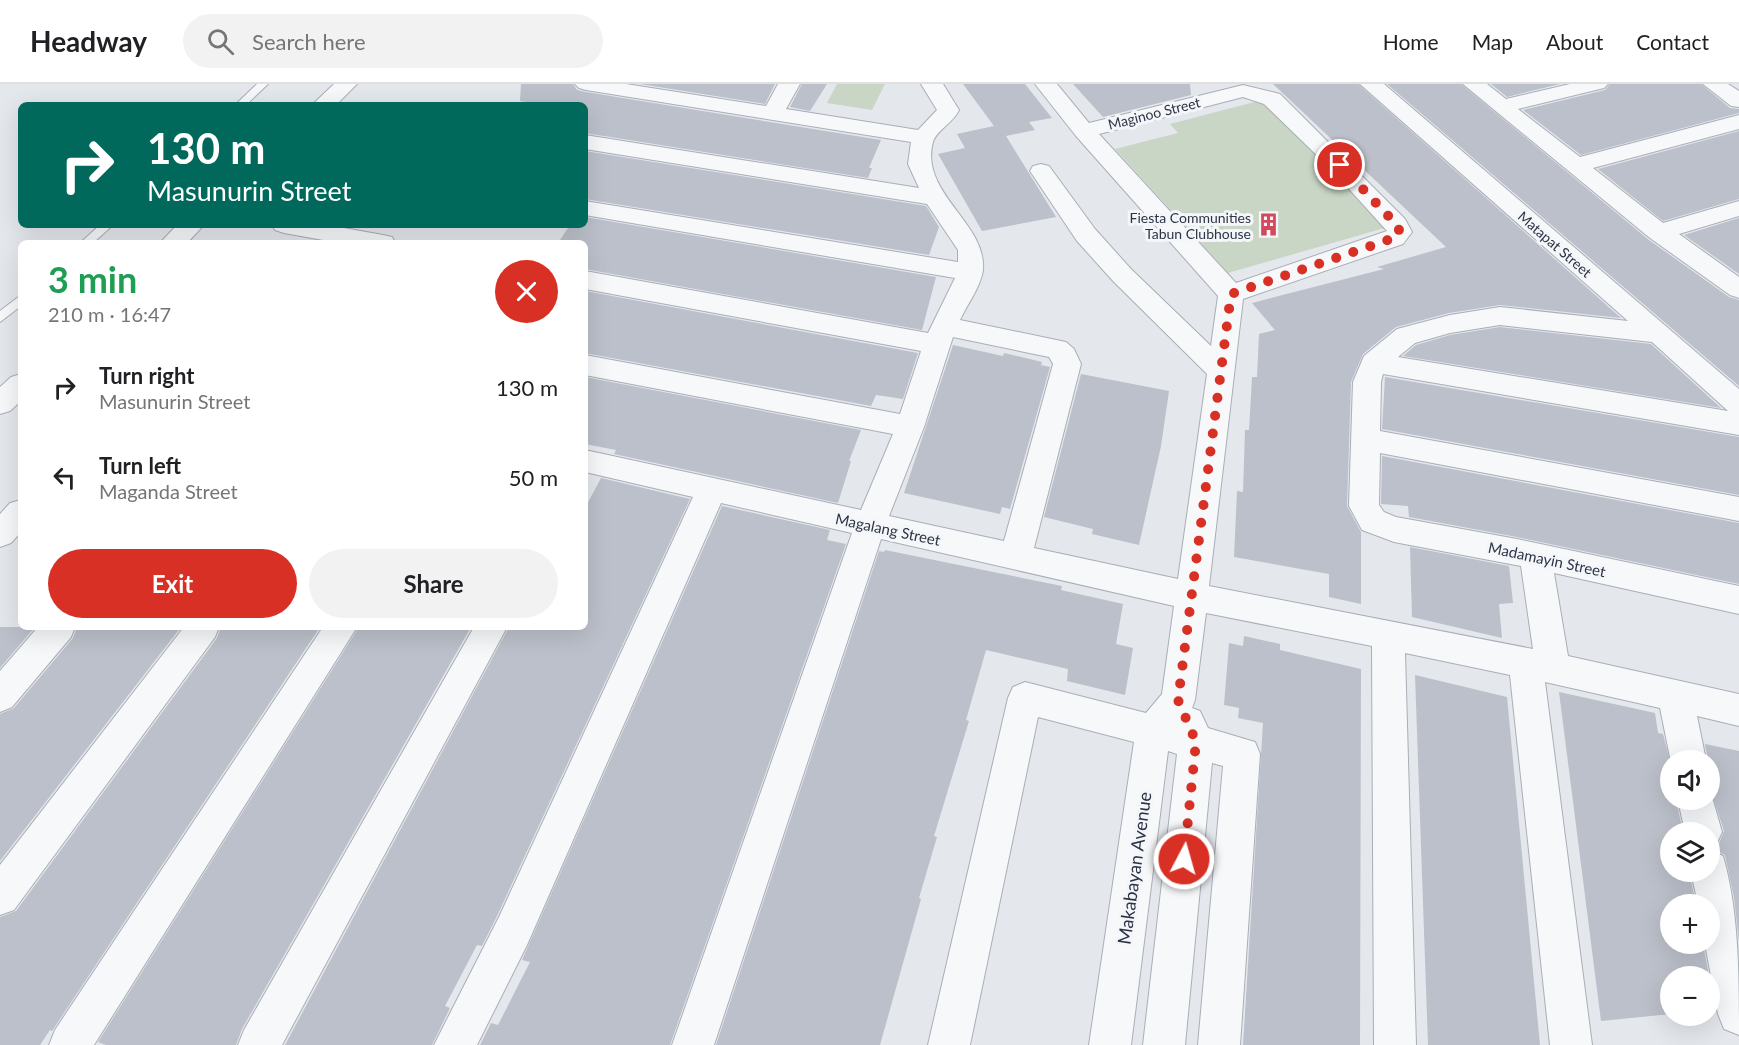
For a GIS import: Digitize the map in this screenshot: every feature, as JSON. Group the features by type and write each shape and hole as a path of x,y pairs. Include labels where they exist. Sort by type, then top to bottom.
{"street":[{"path":"326,102 346,84"},
{"path":"586,84 924,137"},
{"path":"772,114 789,84"},
{"path":"693,1045 870,525 910,427 940,335 970,272 970,250 935,198 919,164 924,137 945,117 948,110 933,84"},
{"path":"1046,84 1084,131 1231,294 1178,700 1196,742 1164,1045"},
{"name":"Matapat Street","path":"1371,84 1687,357 1739,405"},
{"path":"1474,84 1659,232 1739,289"},
{"path":"1502,106 1597,84"},
{"path":"1714,84 1739,101"},
{"name":"Maginoo Street","path":"1084,131 1243,91 1258,94 1272,99 1340,165 1396,224 1400,232 1394,238 1231,294"},
{"path":"1578,165 1739,122"},
{"path":"588,142 935,198"},
{"path":"1041,171 1086,235 1122,275 1221,372"},
{"path":"588,208 970,272"},
{"path":"1659,232 1739,208"},
{"path":"175,240 189,228"},
{"path":"300,228 366,240"},
{"path":"588,280 940,335 1057,349 1064,356 1066,364 1016,556"},
{"path":"1657,333 1500,316 1450,324 1406,336 1374,363 1367,382 1367,440 1739,509"},
{"path":"1374,363 1739,424"},
{"path":"588,365 910,427"},
{"path":"0,404 18,387"},
{"name":"Madamayin Street","path":"1367,440 1364,507 1372,521 1394,529 1739,600"},
{"name":"Magalang Street","path":"588,462 1191,596 1540,666 1739,710"},
{"path":"455,1045 513,931 712,489"},
{"path":"0,534 18,515"},
{"path":"1534,556 1540,666 1571,1045"},
{"path":"0,696 56,630"},
{"path":"0,896 201,630"},
{"path":"70,1045 339,630"},
{"path":"259,1045 489,630"},
{"path":"1388,635 1395,1045"},
{"path":"1675,696 1686,750"},
{"path":"949,1045 1025,698 1242,754 1219,1045"},
{"path":"1153,731 1178,700"},
{"name":"Makabayan Avenue","path":"1110,1045 1153,731"},
{"path":"1713,882 1739,1014"}],"lane":[{"path":"243,102 263,84"},
{"path":"90,240 104,228"},
{"path":"0,318 18,303"}],"green space":[{"path":"837,84 885,84 872,110 827,103"},
{"path":"1262,100 1388,227 1228,273 1115,149 1178,133 1170,124"}],"building":[{"path":"521,84 573,84 577,90 586,92 881,140 869,168 872,168 868,178 588,133 588,102 520,101"},
{"path":"640,84 775,84 765,104"},
{"path":"802,84 827,84 810,111 790,107"},
{"path":"963,84 1025,84 1052,118 1029,122 1035,130 1006,136 1056,217 982,231 938,154 965,148 957,134 994,126"},
{"path":"1073,84 1190,84 1191,95 1103,117"},
{"path":"1273,84 1358,84 1621,318 1500,305 1449,313 1396,327 1363,354 1351,382 1347,506 1361,532 1361,604 1329,597 1329,574 1234,557 1237,491 1243,492 1245,430 1249,430 1252,377 1257,377 1259,334 1275,330 1252,303 1384,269 1377,267 1446,247"},
{"path":"1387,84 1461,84 1649,240 1729,297 1739,300 1739,386"},
{"path":"1491,84 1560,84 1507,97"},
{"path":"1610,84 1701,84 1730,108 1739,109 1739,113 1581,155 1523,110 1605,90"},
{"path":"1739,131 1739,199 1663,221 1598,169"},
{"path":"588,151 926,206 939,227 929,255 588,199"},
{"path":"588,218 936,277 922,330 588,270 588,240 560,240 568,228 588,228"},
{"path":"1739,218 1739,274 1684,235"},
{"path":"588,292 918,353 903,399 876,395 871,406 588,354"},
{"path":"1500,327 1651,344 1721,408 1403,356 1416,345 1450,335"},
{"path":"953,345 1003,356 1004,353 1042,362 1041,365 1050,367 1010,509 1002,507 1000,514 904,493"},
{"path":"1081,374 1169,391 1161,446 1139,545 1092,534 1093,529 1044,517"},
{"path":"1385,377 1739,437 1739,495 1382,429"},
{"path":"588,378 861,430 849,461 851,461 838,503 614,454 616,450 588,445"},
{"path":"1382,456 1739,523 1739,584 1517,537 1409,517 1408,506 1381,504"},
{"path":"601,478 690,499 497,916 482,946 477,945 445,1006 450,1008 432,1045 285,1045 507,630 588,630 588,502"},
{"path":"722,506 830,530 827,540 846,544 670,1045 480,1045 491,1023 498,1025 530,962 522,960"},
{"path":"1410,547 1509,566 1513,603 1499,604 1502,638 1412,617"},
{"path":"885,550 1062,586 1061,590 1123,604 1116,644 1133,648 1125,695 1067,681 1068,669 986,650 966,720 969,721 934,836 937,837 919,898 921,899 880,1045 716,1045 879,551 884,552"},
{"path":"0,627 32,630 0,668"},
{"path":"76,630 179,630 0,861 0,714 14,708 73,638"},
{"path":"220,630 318,630 52,1031 50,1030 40,1045 0,1045 0,917 16,911 217,638"},
{"path":"357,630 469,630 242,1029 236,1045 106,1045 98,1042"},
{"path":"1244,636 1280,644 1280,650 1361,669 1360,1045 1243,1045 1263,723 1238,718 1239,708 1224,705 1229,643 1243,646"},
{"path":"1415,675 1507,697 1540,1045 1428,1045"},
{"path":"1559,692 1655,713 1658,733 1663,734 1667,750 1660,750 1660,810 1678,810 1681,822 1660,822 1660,882 1691,882 1694,894 1660,894 1660,954 1705,954 1707,966 1660,966 1660,1015 1601,1021"},
{"path":"1705,744 1739,751 1739,941 1734,898 1725,855 1720,852 1720,841 1724,831 1717,810 1720,810 1720,750 1706,750"}],"place":[{"name":"Fiesta Communities Tabun Clubhouse","path":"1269,225"}],"route":[{"path":"1184,859 1196,742 1178,700 1231,294 1394,238 1400,232 1396,224 1340,165"}]}
